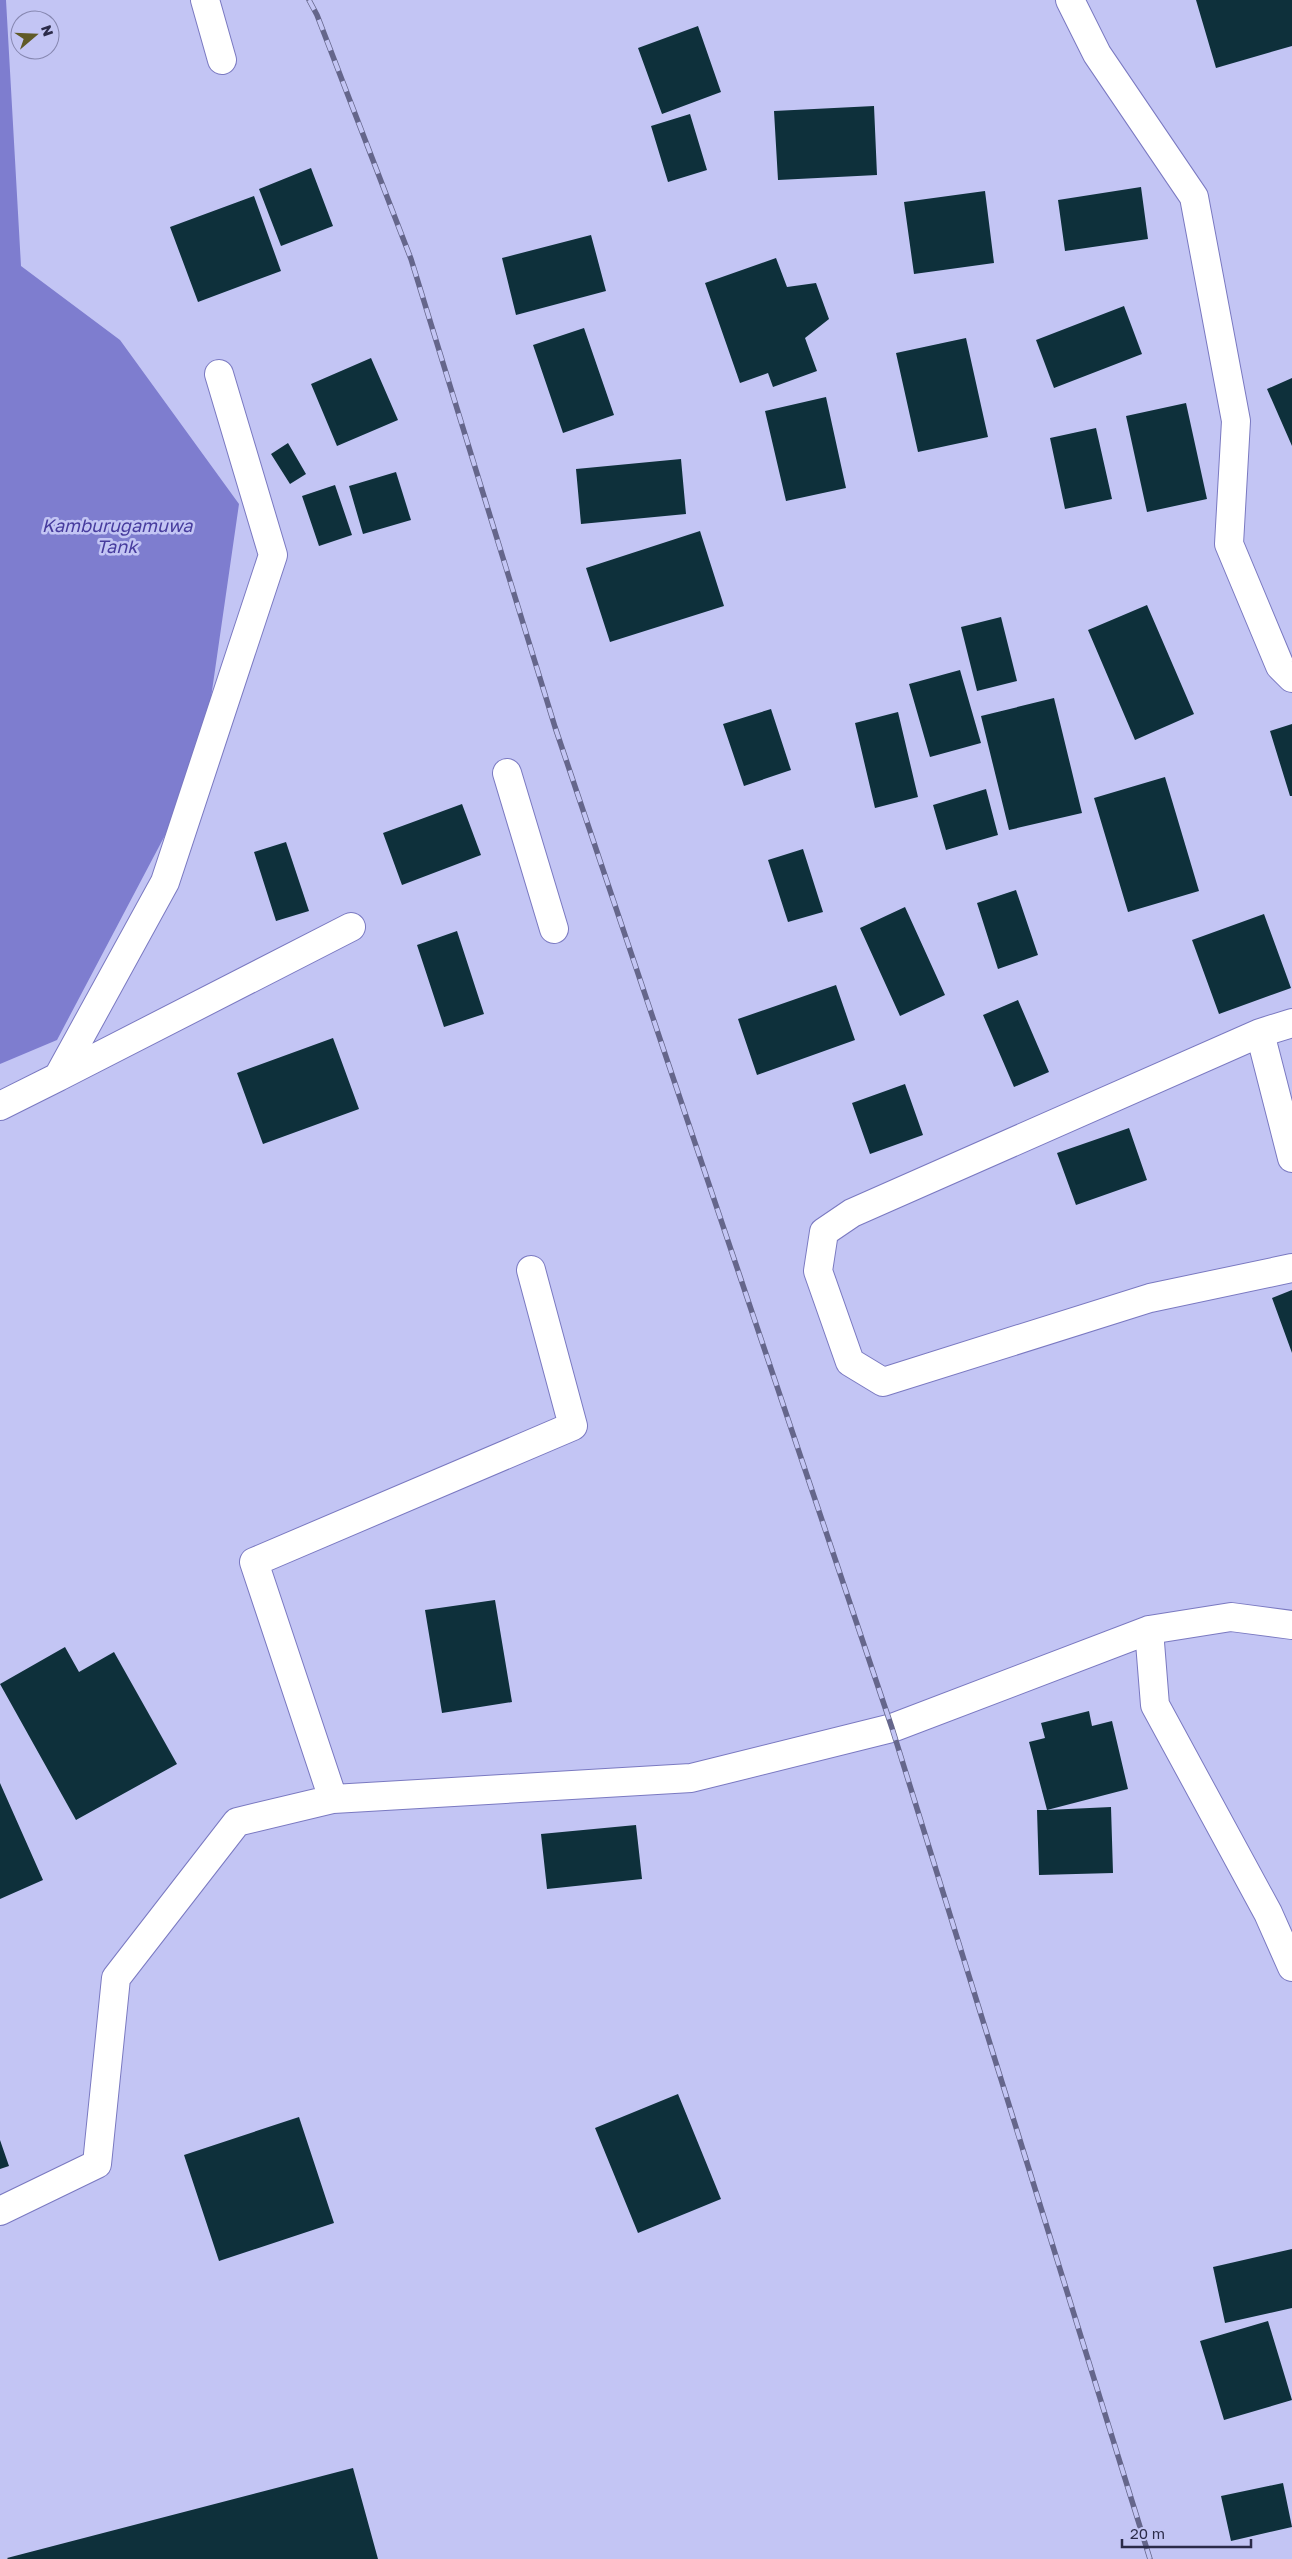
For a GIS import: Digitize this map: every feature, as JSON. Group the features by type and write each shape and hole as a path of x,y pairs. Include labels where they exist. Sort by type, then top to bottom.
{"street":[{"path":"205,0 222,60"},
{"path":"1070,0 1097,54 1194,198 1236,421 1230,544 1280,666 1292,678"},
{"path":"58,1077 165,882 273,556 220,374"},
{"path":"507,772 554,929"},
{"path":"0,1106 351,926"},
{"path":"1292,1023 1260,1033 852,1213 824,1232 818,1271 850,1362 883,1382 1150,1298 1292,1268"},
{"path":"1260,1033 1292,1158"},
{"path":"333,1800 254,1562 573,1426 531,1270"},
{"path":"0,2212 97,2164 116,1978 237,1822 333,1800 692,1778 892,1728 1149,1630 1232,1617 1292,1625"},
{"path":"1149,1630 1155,1705 1268,1912 1292,1967"}],"water":[{"name":"Kamburugamuwa Tank","path":"0,0 6,0 21,266 120,340 239,504 201,767 57,1040 0,1064"}],"building":[{"path":"1196,0 1292,0 1292,46 1216,68"},
{"path":"698,26 721,92 662,114 638,48"},
{"path":"874,106 877,175 778,180 774,111"},
{"path":"690,114 707,170 668,182 651,126"},
{"path":"311,168 333,226 281,246 259,189"},
{"path":"1141,187 1148,239 1065,251 1058,200"},
{"path":"985,191 994,263 914,274 904,202"},
{"path":"254,196 281,271 198,302 170,227"},
{"path":"591,235 606,291 516,315 502,258"},
{"path":"776,258 787,287 816,283 829,319 805,338 817,371 773,387 768,373 740,383 705,283"},
{"path":"1124,306 1142,354 1054,388 1036,340"},
{"path":"584,328 614,415 563,433 533,345"},
{"path":"966,338 988,437 918,452 896,353"},
{"path":"371,358 398,420 337,446 311,384"},
{"path":"1292,378 1292,446 1267,389"},
{"path":"826,397 846,488 786,501 765,411"},
{"path":"1186,403 1207,499 1147,512 1126,416"},
{"path":"1096,428 1112,499 1065,509 1050,438"},
{"path":"288,443 306,474 290,484 271,454"},
{"path":"681,459 686,514 581,524 576,469"},
{"path":"396,472 411,520 363,534 349,486"},
{"path":"335,485 352,535 319,546 302,496"},
{"path":"700,531 724,606 610,642 586,568"},
{"path":"1147,605 1194,714 1135,740 1088,630"},
{"path":"1001,617 1017,681 977,691 961,627"},
{"path":"960,670 981,743 930,757 909,684"},
{"path":"1054,698 1082,813 1009,830 981,716"},
{"path":"771,709 791,770 744,786 723,724"},
{"path":"898,712 918,797 875,808 855,723"},
{"path":"1292,724 1292,796 1290,796 1270,731"},
{"path":"1165,777 1199,891 1128,912 1094,798"},
{"path":"986,789 998,835 946,850 933,805"},
{"path":"462,804 481,855 402,885 383,833"},
{"path":"286,842 309,911 276,921 254,852"},
{"path":"803,849 823,912 788,922 768,860"},
{"path":"1016,890 1038,955 998,969 977,903"},
{"path":"905,907 945,995 900,1016 860,928"},
{"path":"1264,914 1291,988 1219,1014 1192,940"},
{"path":"457,931 484,1014 444,1027 417,945"},
{"path":"836,985 855,1040 757,1075 738,1019"},
{"path":"1018,1000 1049,1072 1014,1087 983,1015"},
{"path":"333,1038 359,1109 263,1144 237,1073"},
{"path":"905,1084 923,1135 870,1154 852,1103"},
{"path":"1129,1128 1147,1180 1076,1205 1057,1153"},
{"path":"1292,1290 1292,1353 1272,1298"},
{"path":"495,1600 512,1702 442,1713 425,1610"},
{"path":"65,1647 79,1672 114,1652 177,1764 76,1820 0,1684"},
{"path":"1089,1711 1092,1726 1112,1721 1128,1789 1047,1810 1029,1742 1045,1738 1041,1723"},
{"path":"0,1783 43,1880 0,1899"},
{"path":"1111,1807 1113,1873 1039,1875 1037,1810"},
{"path":"636,1825 642,1879 547,1889 541,1834"},
{"path":"678,2094 721,2199 638,2233 595,2128"},
{"path":"299,2117 334,2223 219,2261 184,2155"},
{"path":"0,2140 9,2166 0,2169"},
{"path":"1292,2249 1292,2308 1225,2323 1213,2267"},
{"path":"1268,2321 1292,2400 1224,2420 1200,2341"},
{"path":"353,2468 378,2559 7,2558"},
{"path":"1283,2483 1292,2527 1231,2541 1221,2496"}],"railway":[{"path":"309,0 317,15 411,259 555,727 892,1728 1150,2559"}]}
